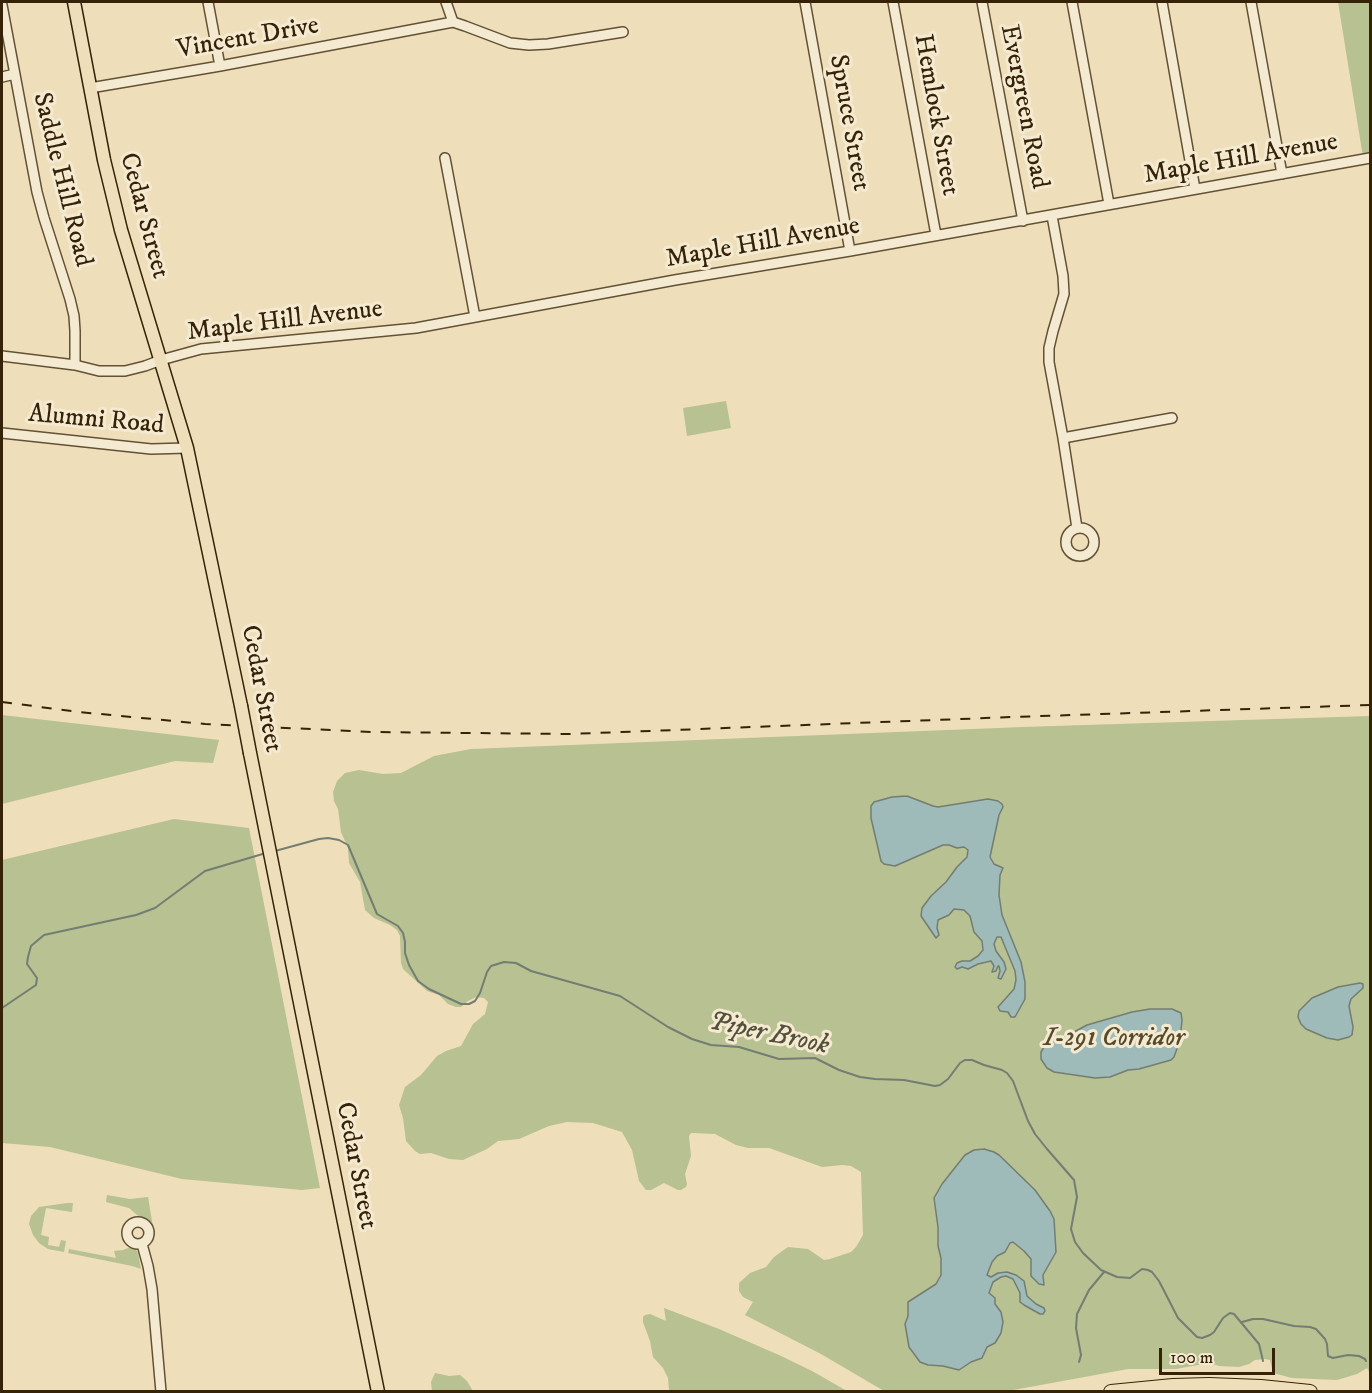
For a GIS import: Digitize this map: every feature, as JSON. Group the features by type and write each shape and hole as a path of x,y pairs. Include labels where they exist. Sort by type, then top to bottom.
{"highway":[{"path":"1111,1392 1166,1386 1209,1385 1310,1392"}],"main road":[{"name":"Cedar Street","path":"74,2 104,160 121,230 187,448 378,1392"}],"street":[{"path":"208,2 220,66"},
{"path":"446,2 453,22 510,43 548,44 622,32"},
{"name":"Spruce Street","path":"805,2 850,251"},
{"name":"Hemlock Street","path":"893,2 936,235"},
{"name":"Evergreen Road","path":"982,2 1023,220"},
{"path":"1072,2 1109,204"},
{"path":"1162,2 1195,189"},
{"path":"1251,2 1282,174"},
{"name":"Saddle Hill Road","path":"2,5 44,218 74,316 75,365"},
{"name":"Vincent Drive","path":"90,88 453,22"},
{"path":"2,77 15,74"},
{"path":"445,158 475,317"},
{"name":"Maple Hill Avenue","path":"2,356 75,365 99,371 125,371 201,349 416,328 1371,158"},
{"path":"1052,216 1064,294 1049,348 1049,362 1077,528"},
{"path":"1063,438 1172,418"},
{"name":"Alumni Road","path":"2,433 151,450 187,448"},
{"path":"142,1244 152,1289 161,1392"}],"green space":[{"path":"1338,2 1370,2 1370,156 1363,157"},
{"path":"726,401 731,428 687,436 683,408"},
{"path":"2,715 219,740 213,763 175,761 2,804"},
{"name":"I-291 Corridor","path":"1370,716 1370,1373 1367,1368 1357,1374 1337,1380 1292,1378 1273,1373 1270,1360 1265,1359 1255,1360 1239,1367 1209,1363 1176,1369 1128,1369 1008,1391 884,1391 821,1354 745,1315 753,1302 743,1297 739,1291 739,1283 750,1273 766,1267 774,1257 788,1247 808,1249 824,1260 851,1252 856,1247 863,1235 861,1172 851,1166 822,1167 769,1148 748,1148 736,1145 715,1134 692,1133 689,1137 691,1156 685,1174 686,1187 678,1190 664,1183 651,1190 646,1190 639,1181 632,1150 622,1132 593,1123 567,1122 549,1126 519,1139 498,1141 463,1160 449,1159 431,1153 420,1154 406,1141 399,1105 405,1087 421,1075 437,1056 461,1046 473,1024 485,1014 488,1002 484,998 476,997 461,1007 456,1007 448,1004 439,995 427,991 403,969 400,936 397,930 374,918 365,910 360,882 349,863 348,848 341,832 338,809 334,801 333,792 337,781 345,773 359,770 383,774 401,773 434,756 471,749"},
{"path":"174,819 249,828 320,1188 302,1190 182,1179 50,1147 2,1143 2,860"},
{"path":"107,1195 130,1199 148,1197 153,1227 149,1221 129,1208 106,1202"},
{"path":"73,1203 72,1212 46,1208 41,1235 49,1237 48,1245 59,1247 61,1240 66,1241 64,1252 48,1249 33,1235 29,1224 31,1216 39,1207"},
{"path":"135,1248 138,1253 141,1269 68,1253 69,1249 116,1258 114,1251"},
{"path":"664,1308 779,1355 847,1391 669,1391 668,1378 653,1357 643,1322 643,1317 650,1314 666,1321"},
{"path":"435,1373 449,1376 460,1375 473,1391 432,1391 431,1382"}],"water":[{"path":"907,796 938,807 988,799 1002,804 990,857 994,864 1003,868 1000,875 999,895 1002,915 1021,962 1025,982 1025,999 1015,1017 1011,1017 1008,1012 1000,1011 998,1007 1014,989 1016,980 1015,971 1001,937 997,937 994,944 1006,969 1001,979 998,978 999,966 996,971 992,972 994,966 991,961 968,969 962,967 957,969 955,967 957,963 970,961 983,950 982,941 974,932 970,916 964,910 954,909 949,915 938,920 939,935 936,938 921,916 922,908 967,857 968,850 964,847 943,845 895,866 884,864 881,861 871,818 871,806 874,802 892,797"},
{"path":"1363,984 1363,988 1351,999 1349,1006 1353,1027 1352,1035 1338,1040 1327,1038 1306,1029 1301,1024 1298,1017 1299,1011 1312,998 1338,987"},
{"path":"1150,1009 1172,1009 1181,1013 1180,1040 1171,1060 1128,1070 1110,1077 1095,1078 1054,1072 1047,1068 1041,1059 1044,1047 1087,1025"},
{"path":"984,1149 999,1155 1035,1190 1050,1211 1054,1219 1056,1252 1043,1275 1044,1285 1039,1284 1031,1276 1031,1259 1013,1242 992,1262 987,1275 991,1277 1007,1272 1016,1275 1024,1281 1027,1296 1045,1311 1040,1314 1020,1302 1020,1293 1013,1279 1006,1276 1001,1277 993,1282 989,1293 995,1298 995,1304 1001,1312 1003,1322 1001,1333 995,1343 987,1347 982,1358 959,1370 928,1365 920,1362 909,1347 905,1324 908,1316 908,1302 936,1284 941,1275 934,1198 965,1155 974,1150"}],"waterway":[{"name":"Piper Brook","path":"275,851 328,838 348,845 377,914 398,926 403,933 405,953 418,981 429,989 461,1004 475,1001 491,966 504,962 516,963 531,971 620,996 668,1027 692,1039 711,1045 739,1047 779,1059 815,1058 860,1077 904,1080 935,1086 948,1079 965,1060 972,1060 1002,1070 1013,1081 1035,1134 1074,1180 1077,1197 1071,1229 1075,1242 1083,1253 1101,1270 1117,1277 1130,1278 1142,1269 1152,1272 1178,1318 1197,1337 1210,1335 1223,1318 1230,1313 1234,1314 1259,1344 1263,1361"},
{"name":"Piper Brook","path":"2,1008 36,985 37,978 27,964 28,957 31,946 44,935 136,915 155,908 205,871 266,853"},
{"path":"1079,1362 1081,1355 1076,1328 1077,1314 1089,1290 1104,1272"},
{"path":"1242,1322 1263,1319 1310,1327 1316,1329 1325,1339 1328,1356 1333,1358 1348,1355 1359,1356 1366,1361"}],"railway":[{"path":"2,702 205,724 371,732 570,734 1370,705"}]}
